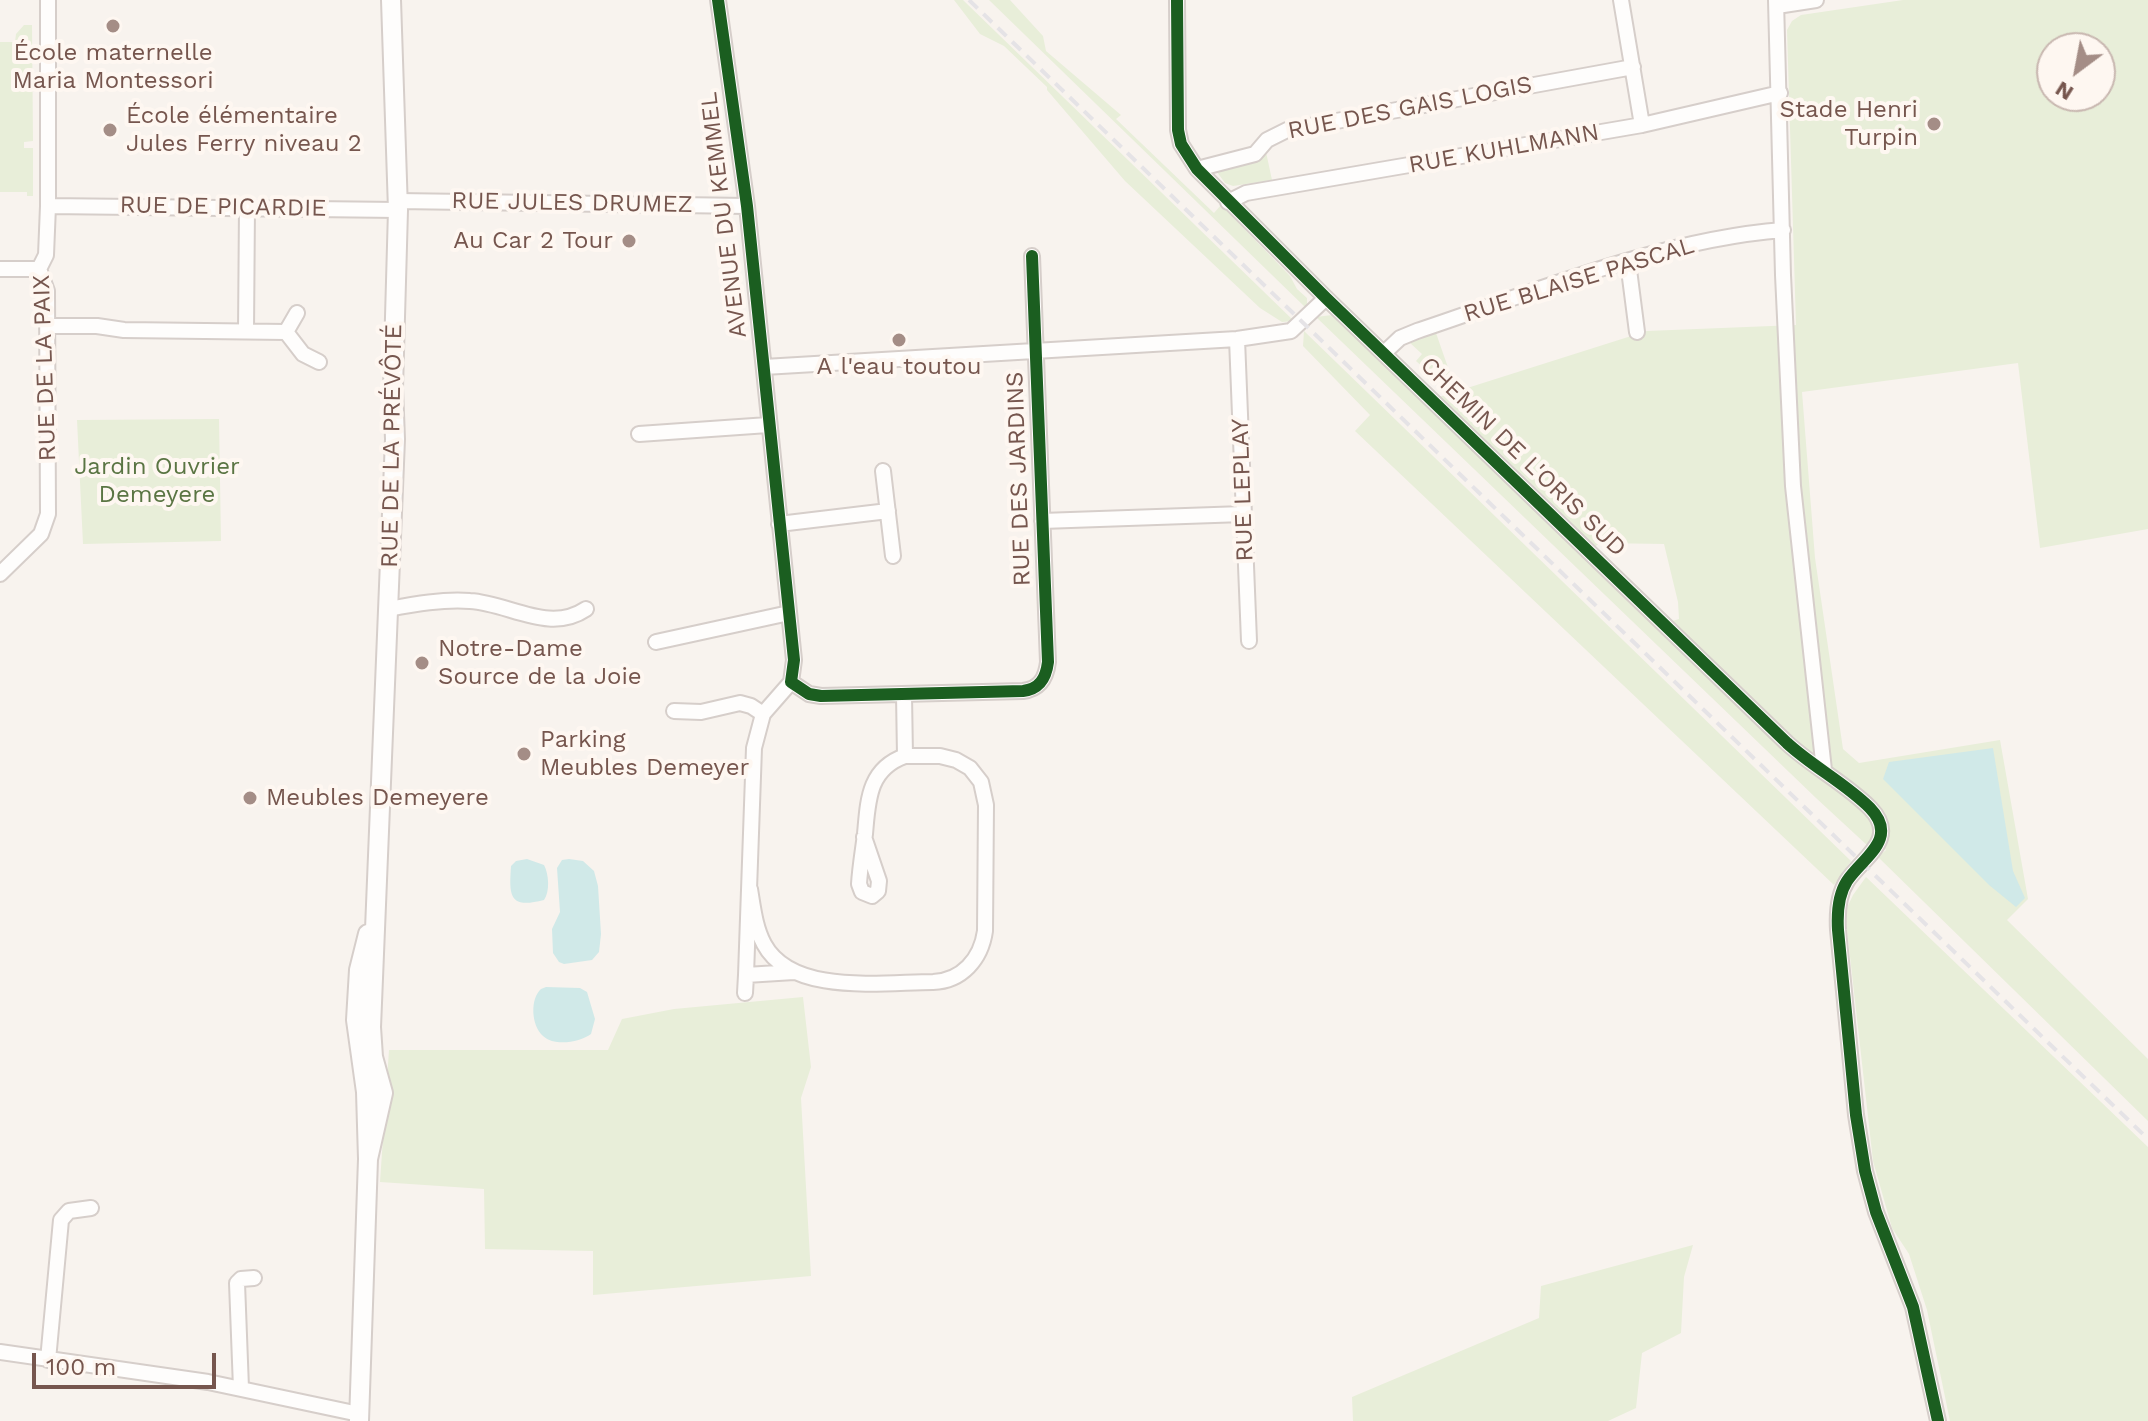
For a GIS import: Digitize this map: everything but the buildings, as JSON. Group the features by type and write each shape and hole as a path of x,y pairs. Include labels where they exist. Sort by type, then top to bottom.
{"street":[{"name":"RUE DE LA PAIX","path":"0,574 41,534 47,521 47,291 39,269 46,255 48,206 48,0"},
{"name":"RUE DE LA PRÉVÔTÉ","path":"359,1418 368,1159 382,1100 382,1086 373,1057 371,1027 395,431 393,388 398,206 391,0"},
{"name":"AVENUE DU KEMMEL","path":"718,0 747,206 789,613 794,668 791,682"},
{"name":"CHEMIN DE L'ORIS SUD","path":"1177,0 1178,130 1181,144 1197,169 1326,298 1787,743 1857,796 1873,811 1879,822 1881,835 1878,846 1842,892 1838,919 1862,1155 1876,1212 1913,1307 1938,1421"},
{"path":"1621,0 1642,125"},
{"path":"1816,0 1776,3 1794,507 1824,770"},
{"name":"RUE DES GAIS LOGIS","path":"1197,169 1255,154 1267,140 1287,130 1633,67"},
{"name":"RUE KUHLMANN","path":"1228,202 1246,193 1642,125 1780,93"},
{"name":"RUE DE PICARDIE","path":"48,206 398,206"},
{"name":"RUE JULES DRUMEZ","path":"398,206 747,206"},
{"path":"246,331 247,207"},
{"name":"RUE BLAISE PASCAL","path":"1384,353 1407,335 1628,262 1708,241 1783,230"},
{"name":"RUE DES JARDINS","path":"904,695 1028,690 1042,682 1048,662 1032,256"},
{"path":"1628,262 1637,332"},
{"path":"0,269 39,269"},
{"path":"764,367 1237,339 1291,331 1326,298"},
{"path":"286,332 297,313"},
{"path":"47,326 286,332"},
{"path":"286,332 303,354 319,362"},
{"name":"RUE LEPLAY","path":"1237,339 1249,641"},
{"path":"639,434 768,425"},
{"path":"883,471 893,556"},
{"path":"779,524 888,511"},
{"path":"1042,521 1243,514"},
{"path":"388,609 467,600 537,618 563,620 586,609"},
{"path":"656,642 789,613"},
{"path":"745,993 754,748 763,714 791,682 809,694 821,696 904,695 905,756"},
{"path":"674,711 701,712 740,703 763,714"},
{"path":"750,889 764,943 779,963 795,972 833,982 941,982 965,971 979,953 985,931 984,790 970,768 940,756 905,756 885,768 871,785 864,837"},
{"path":"746,975 795,972"},
{"path":"48,1360 61,1220 69,1211 91,1208"},
{"path":"241,1388 237,1283 241,1279 254,1278"},
{"path":"0,1352 241,1388 359,1418"}],"green space":[{"path":"954,0 963,0 1294,321 1282,322 1260,308 1125,181 1047,87 1004,46 980,34"},
{"path":"989,0 1010,0 1043,36 1046,51 1121,115 1116,119 1214,213 1221,205 1290,276 1297,289 1307,298 1307,309"},
{"path":"1903,0 2148,0 2148,529 2040,548 2018,363 1802,392 1815,558 1843,749 1859,763 2000,740 2028,899 2007,920 2148,1059 2148,1121 1878,857 1886,850 1878,839 1869,847 1816,798 1316,317 1332,315 1423,402 1647,331 1796,325 1787,30 1792,21 1801,15","holes":["1600,543 1664,544 1678,602 1679,619 1669,622 1593,548"]},
{"path":"24,25 32,25 33,141 24,142 24,148 33,148 33,196 27,196 27,192 0,192 0,42 15,42 16,34"},
{"path":"1266,152 1272,180 1233,186 1225,183 1217,172 1220,167 1254,162"},
{"path":"1304,331 1851,861 1834,885 1355,431 1370,415 1303,346"},
{"path":"1436,333 1452,379 1447,381 1432,376 1416,361 1422,354 1409,342"},
{"name":"Jardin Ouvrier Demeyere","path":"219,419 221,541 83,544 77,420"},
{"path":"1866,877 2148,1147 2148,1421 1950,1421 1927,1310 1909,1254 1892,1228 1873,1161 1845,912"},
{"path":"803,997 811,1067 801,1098 811,1276 593,1295 593,1251 485,1249 484,1189 380,1182 389,1050 608,1050 622,1019 674,1009"},
{"path":"1693,1245 1684,1277 1681,1333 1642,1353 1636,1408 1608,1421 1353,1421 1352,1397 1539,1318 1541,1286"}],"water":[{"path":"1993,748 2013,871 2025,898 2016,907 1989,885 1883,779 1889,762"},
{"path":"527,859 544,865 546,869 548,888 544,900 524,903 514,898 511,892 511,866 516,861"},
{"path":"562,860 583,861 594,871 601,934 599,952 592,960 564,964 553,953 552,929 560,912 557,868"},
{"path":"546,987 580,988 587,992 595,1019 591,1034 567,1042 543,1036 534,1019 534,1005 537,993"}],"railway":[{"path":"969,0 2148,1139"}],"cycle path":[{"path":"718,0 747,206 794,660 791,682 809,694 1023,691 1034,688 1044,678 1048,662 1032,256"},
{"path":"1177,0 1178,130 1181,144 1197,169 1326,298 1787,743 1860,799 1878,819 1880,839 1847,881 1838,911 1856,1115 1865,1171 1876,1212 1913,1307 1938,1421"}],"place":[{"name":"École maternelle Maria Montessori","path":"113,26"},
{"name":"Stade Henri Turpin","path":"1934,124"},
{"name":"École élémentaire Jules Ferry niveau 2","path":"110,130"},
{"name":"Au Car 2 Tour","path":"629,241"},
{"name":"A l'eau toutou","path":"899,340"},
{"name":"Notre-Dame Source de la Joie","path":"422,663"},
{"name":"Parking Meubles Demeyer","path":"524,754"},
{"name":"Meubles Demeyere","path":"250,798"}]}
